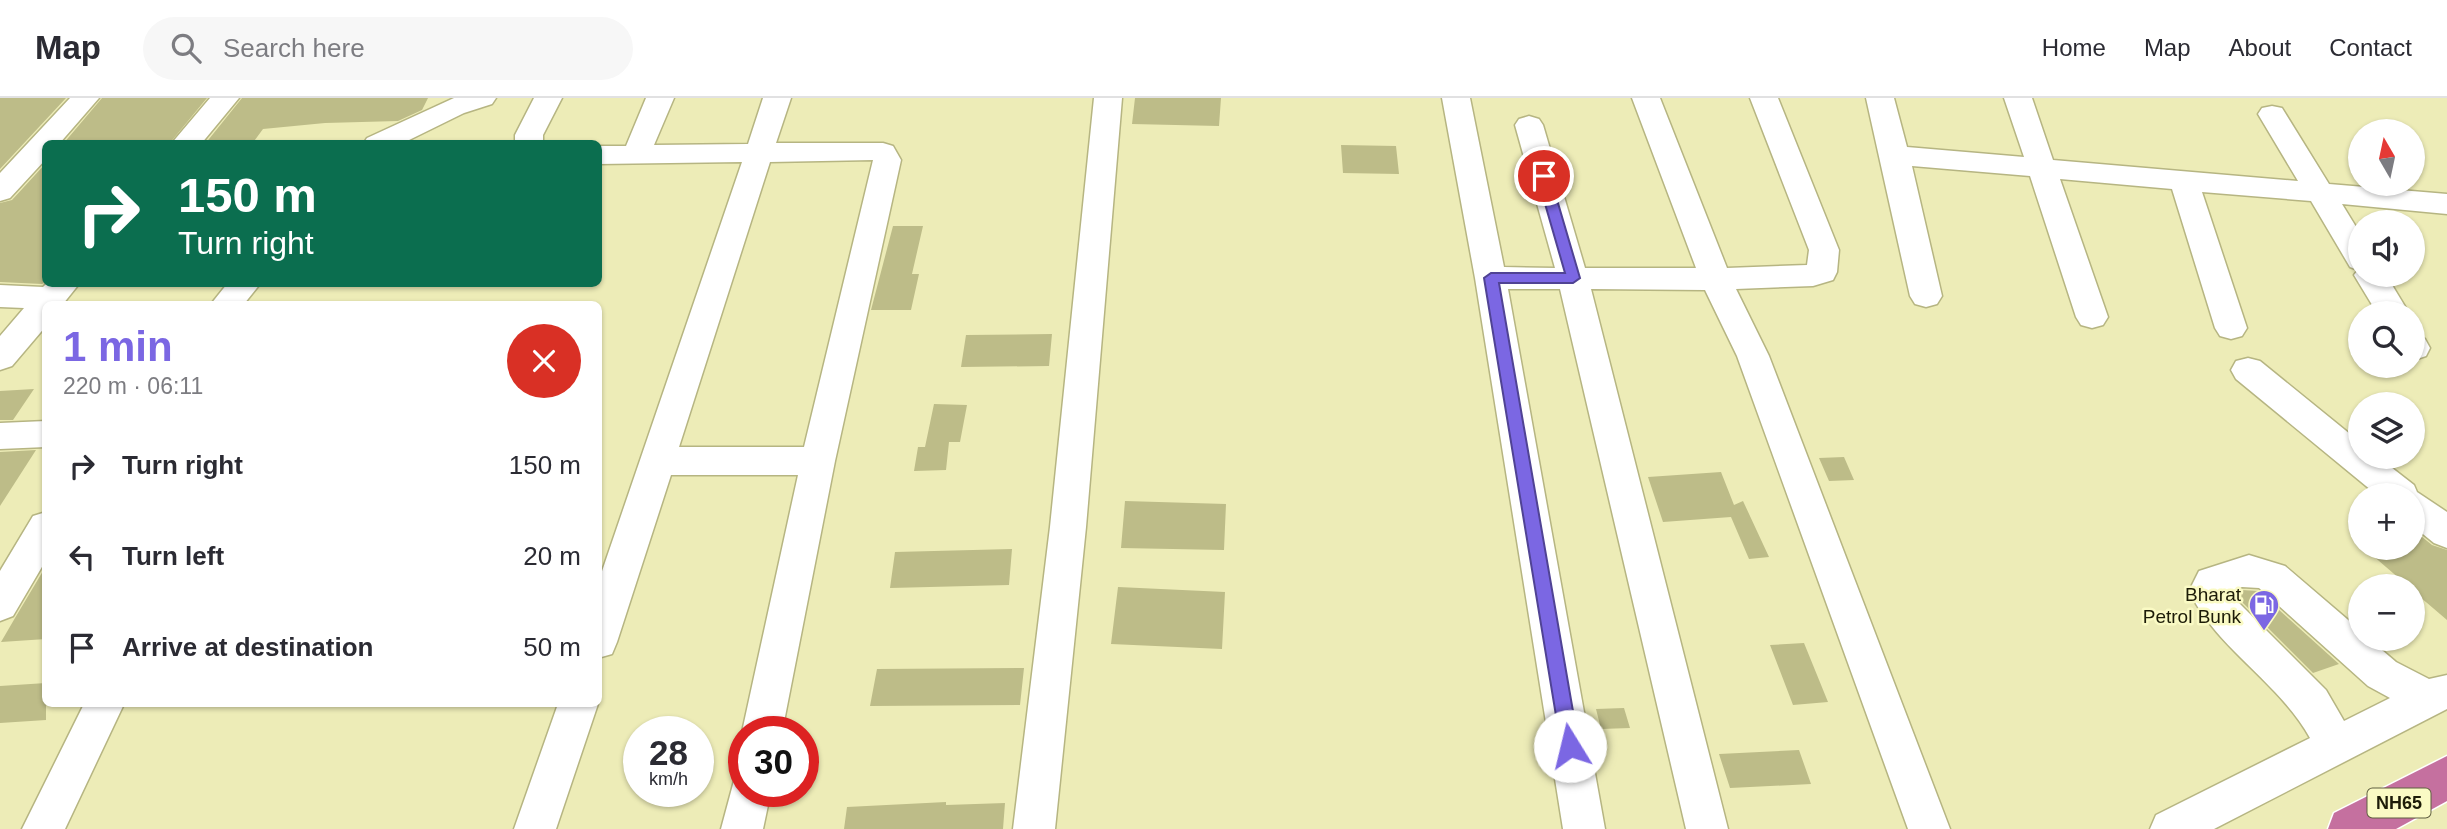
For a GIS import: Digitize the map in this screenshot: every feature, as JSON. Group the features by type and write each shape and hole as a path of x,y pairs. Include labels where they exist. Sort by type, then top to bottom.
{"highway":[{"name":"NH65","path":"2351,829 2447,777"}],"street":[{"path":"47,140 85,98"},
{"path":"188,140 225,98"},
{"path":"385,140 454,107 482,98"},
{"path":"529,140 548,98"},
{"path":"637,153 660,98"},
{"path":"602,630 660,461 777,98"},
{"path":"1034,829 1068,527 1108,98"},
{"path":"1455,98 1491,278 1584,829"},
{"path":"1646,98 1716,279 1753,356 1929,829"},
{"path":"1491,278 1716,279 1813,275 1822,272 1825,263 1824,250 1803,191 1764,98"},
{"path":"1880,98 1926,296"},
{"path":"2018,98 2092,317"},
{"path":"2272,114 2348,239"},
{"path":"1529,125 1573,278 1707,829"},
{"path":"0,191 42,145"},
{"path":"602,155 874,151 883,152 887,160 818,461 765,716"},
{"path":"1895,155 2447,204"},
{"path":"2184,181 2231,328"},
{"path":"230,301 241,287"},
{"path":"0,296 57,291"},
{"path":"0,358 42,309"},
{"path":"2248,370 2386,483"},
{"path":"0,436 42,434"},
{"path":"660,461 818,461"},
{"path":"2425,515 2447,533"},
{"path":"0,606 42,533"},
{"path":"2336,746 2312,703 2215,605 2208,591 2212,582 2239,571 2257,570 2272,577 2382,674 2438,694"},
{"path":"2171,829 2438,694"},
{"path":"43,829 103,707"},
{"path":"535,829 577,707"},
{"path":"742,829 747,807"}],"building":[{"path":"0,98 66,98 0,169"},
{"path":"102,98 207,98 172,140 66,140"},
{"path":"242,98 428,98 422,110 398,121 325,123 263,129 255,140 208,140"},
{"path":"1135,98 1221,98 1219,126 1132,124"},
{"path":"1341,145 1396,146 1399,174 1343,173"},
{"path":"42,167 42,284 0,282 0,203 12,200"},
{"path":"893,226 923,226 912,274 919,274 911,310 871,310"},
{"path":"1052,334 1049,366 961,367 966,335"},
{"path":"34,389 13,420 0,420 0,391"},
{"path":"934,404 967,405 960,442 949,442 946,470 914,471 918,447 925,447"},
{"path":"36,450 0,506 0,452"},
{"path":"1844,457 1854,480 1829,481 1819,458"},
{"path":"1721,472 1734,505 1743,501 1769,557 1749,559 1731,517 1663,522 1648,477"},
{"path":"1125,501 1226,504 1224,550 1121,548"},
{"path":"2425,539 2447,550 2447,620 2425,601 2425,574 2394,574 2378,560 2425,560"},
{"path":"1012,549 1009,585 890,588 895,552"},
{"path":"42,573 42,639 1,642"},
{"path":"1118,587 1225,592 1222,649 1111,644"},
{"path":"2242,590 2258,591 2339,664 2313,673 2233,593"},
{"path":"1804,643 1828,702 1793,705 1770,645"},
{"path":"1024,668 1020,705 870,706 877,669"},
{"path":"42,683 42,707 46,707 46,720 0,723 0,686"},
{"path":"1624,708 1630,728 1601,729 1596,709"},
{"path":"1799,750 1811,784 1730,788 1719,754"},
{"path":"946,802 946,805 1005,803 1003,829 844,829 847,807"}],"place":[{"name":"Bharat Petrol Bunk","path":"2264,632"}],"route":[{"path":"1544,176 1573,278 1491,278 1570,746"}]}
